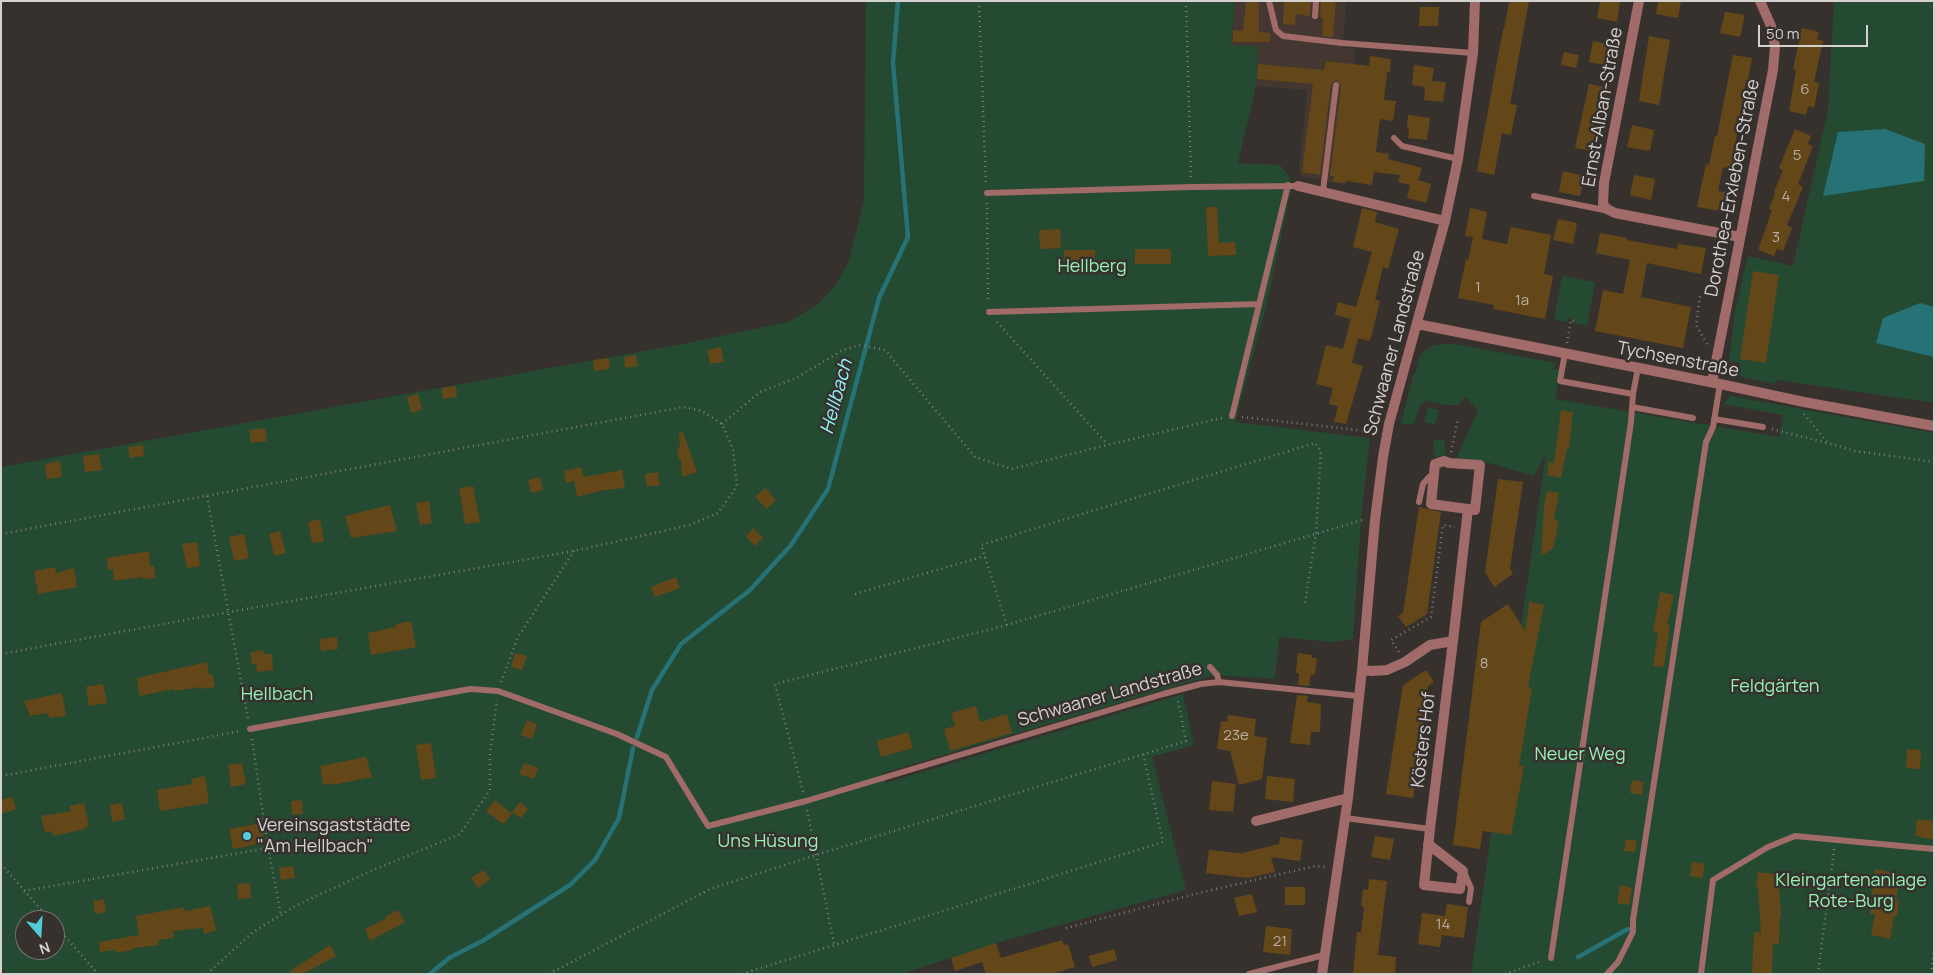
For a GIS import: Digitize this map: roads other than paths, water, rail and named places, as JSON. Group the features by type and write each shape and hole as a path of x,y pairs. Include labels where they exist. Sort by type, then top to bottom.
{"street":[{"name":"Schwaaner Landstraße","path":"1322,974 1348,798 1362,670 1375,520 1389,424 1445,221 1458,159 1473,53 1475,1"},
{"name":"Ernst-Alban-Straße","path":"1639,1 1602,194 1605,207 1615,212 1740,236"},
{"name":"Dorothea-Erxleben-Straße","path":"1716,383 1716,361 1773,70 1775,47 1771,26 1760,1"},
{"path":"1293,185 1445,221"},
{"name":"Tychsenstraße","path":"1417,324 1565,350 1638,368 1934,426"},
{"name":"Kösters Hof","path":"1434,476 1435,464 1444,461 1480,465 1475,510 1468,509 1424,885 1460,889 1463,871"},
{"path":"1434,476 1431,504 1468,509"},
{"path":"1362,670 1387,670 1405,662 1430,645 1453,641"},
{"path":"1256,821 1348,798"},
{"path":"1428,844 1463,871"}],"lane":[{"path":"1269,1 1276,30 1283,36 1342,43 1473,53"},
{"path":"1315,16 1316,1"},
{"path":"1323,191 1336,85"},
{"path":"1394,138 1402,146 1458,159"},
{"path":"987,193 1293,185 1259,304 1232,416"},
{"name":"Ernst-Alban-Straße","path":"1534,196 1615,212"},
{"path":"989,312 1259,304"},
{"path":"1565,350 1560,382 1633,394"},
{"path":"1550,958 1638,368"},
{"path":"1607,974 1618,962 1633,932 1706,442 1714,419 1716,383"},
{"path":"1632,407 1693,418"},
{"path":"1714,419 1763,427"},
{"path":"1419,502 1423,484 1429,477 1434,476"},
{"path":"1210,667 1217,675 1219,682"},
{"name":"Schwaaner Landstraße","path":"250,729 470,689 498,691 617,734 666,757 708,826 806,801 1176,690 1219,682 1359,696"},
{"path":"1345,818 1430,829"},
{"path":"1701,974 1713,880 1768,846 1795,836 1934,849"},
{"path":"1463,871 1471,888 1469,902"},
{"path":"1250,974 1324,955"}],"water":[{"path":"1885,129 1925,144 1924,181 1823,196 1838,132"},
{"path":"1920,303 1934,307 1934,357 1876,343 1883,318"}],"waterway":[{"name":"Hellbach","path":"637,737 652,690 681,644 750,590 791,545 828,489 879,298 908,237 893,63 898,1"},
{"name":"Hellbach","path":"430,974 449,958 484,940 570,885 595,860 619,818 633,748"},
{"path":"1578,957 1628,929"}],"place":[{"name":"Vereinsgaststädte \"Am Hellbach\"","path":"247,836"}],"park label":[{"name":"Hellberg","path":"1092,267"},
{"name":"Feldgärten","path":"1775,687"},
{"name":"Neuer Weg","path":"1580,755"},
{"name":"Uns Hüsung","path":"768,842"},
{"name":"Kleingartenanlage Rote-Burg","path":"1851,891"}]}
